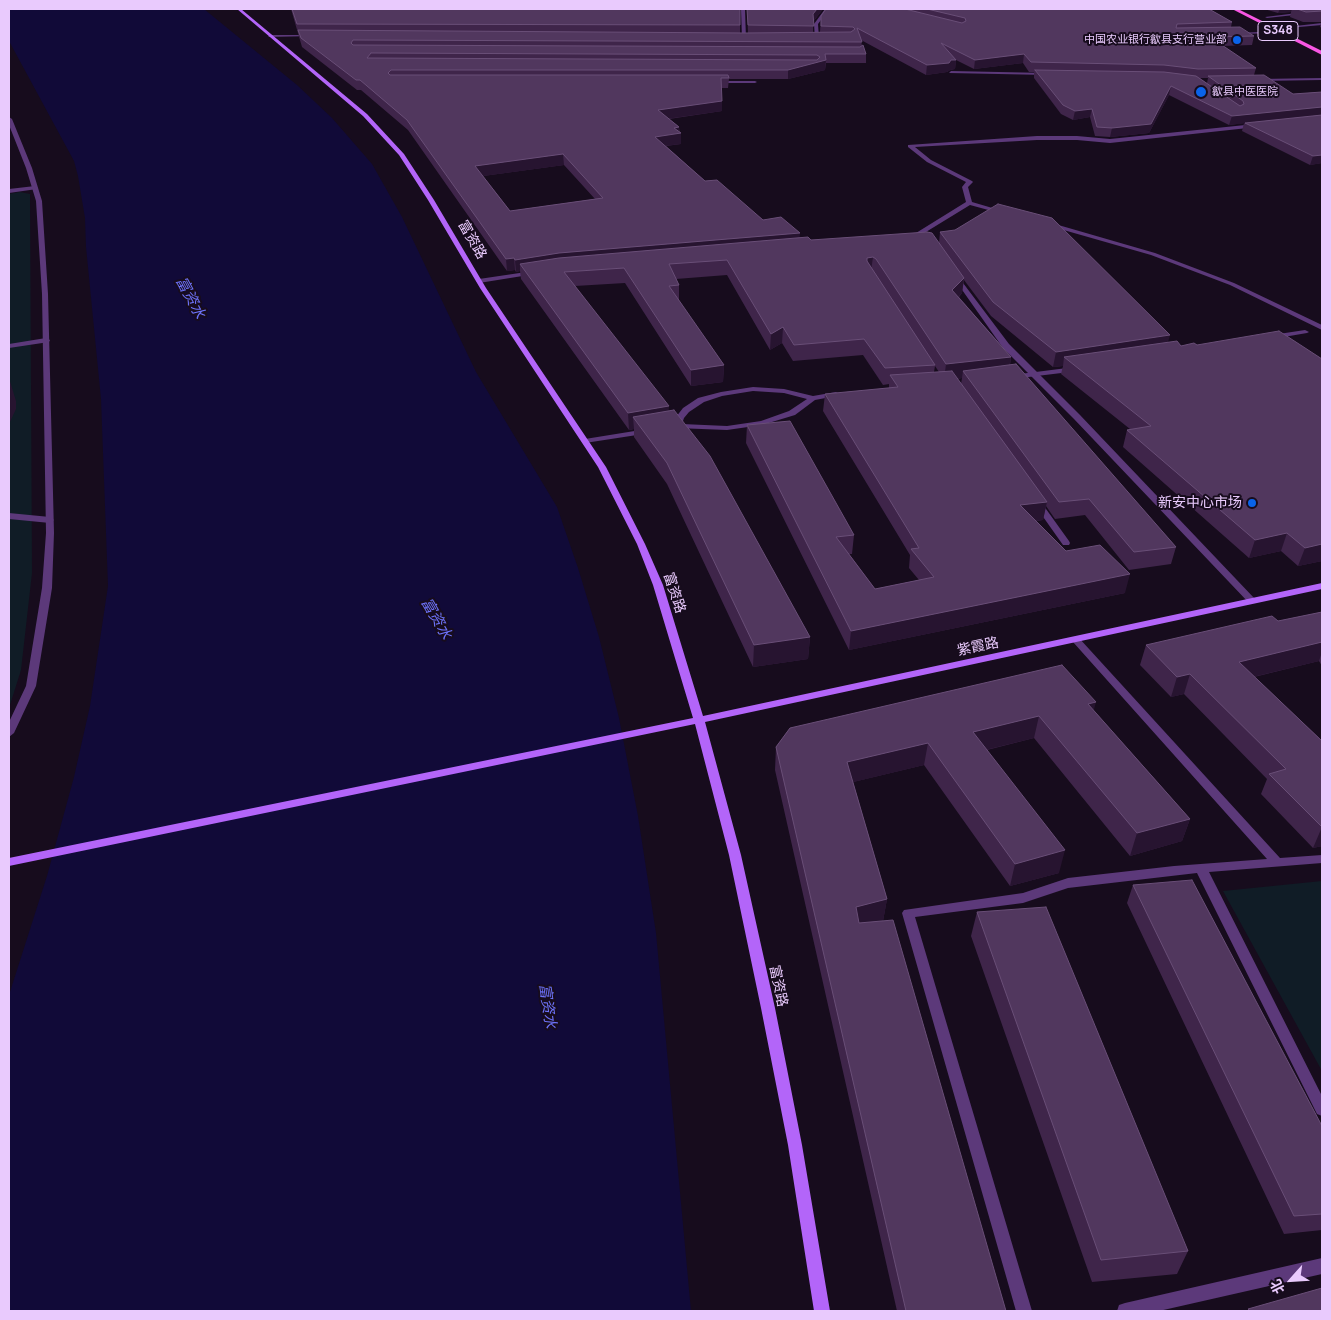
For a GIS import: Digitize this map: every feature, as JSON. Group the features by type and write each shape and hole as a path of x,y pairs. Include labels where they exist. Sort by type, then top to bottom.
{"main road":[{"name":"S348","path":"1235,9 1322,53"},
{"name":"S348","path":"1259,13 1297,32"}],"street":[{"name":"富资路","path":"239,9 365,115 390,141 431,200 479,280 584,441 623,506 641,544 658,586 699,720 735,855 795,1145 822,1311"},
{"path":"743,9 744,39"},
{"path":"818,38 816,24 827,9"},
{"path":"1267,17 1322,11"},
{"path":"1288,27 1322,24"},
{"path":"1233,34 1280,32"},
{"path":"270,36 320,36"},
{"path":"808,38 826,38"},
{"path":"734,39 752,39"},
{"path":"951,72 1058,75"},
{"path":"1251,80 1322,79"},
{"path":"1269,80 1276,84"},
{"path":"706,82 755,82"},
{"path":"9,119 39,201 46,340 50,520 47,588 31,686 9,733"},
{"path":"969,203 965,187 970,182 928,161 910,146 1037,138 1077,138 1110,141 1266,125"},
{"path":"9,192 35,188"},
{"path":"916,240 918,234 969,203 1014,215"},
{"path":"1041,222 1154,254 1232,284 1322,328"},
{"path":"479,280 542,271"},
{"path":"952,271 1006,346 1077,417 1252,602"},
{"path":"1262,338 1305,332"},
{"path":"9,346 46,340"},
{"path":"999,379 1087,367"},
{"path":"677,426 686,410 701,400 721,394 736,391 769,390 812,398 841,393"},
{"path":"668,427 719,428 762,423 792,412 812,398"},
{"path":"584,441 658,429"},
{"path":"1032,496 1066,544"},
{"path":"9,516 50,520"},
{"name":"紫霞路","path":"9,862 639,733 1322,586"},
{"path":"1076,640 1277,862"},
{"path":"1024,1311 908,913 1023,898 1068,884 1200,868 1322,860"},
{"path":"1200,868 1322,1110"},
{"path":"1125,1311 1322,1266"}],"shaded area":[{"path":"20,192 30,194 32,573 21,670 9,708 9,194"},
{"path":"1322,881 1322,1071 1223,891"}],"water":[{"name":"富资水","path":"9,9 204,9 297,85 332,118 372,164 402,217 476,372 557,507 599,637 619,718 638,816 656,933 691,1311 9,1311 9,995 47,876 74,777 90,706 108,586 101,399 86,247 85,218 78,176 74,161 9,41"}],"building":[{"path":"292,9 740,9 740,25 297,24"},
{"path":"747,9 817,9 813,14 814,26 748,25"},
{"path":"826,9 905,9 962,23 966,21 965,18 927,9 1209,9 1232,22 1177,24 1176,28 1240,27 1254,36 1210,37 1256,68 1198,69 1164,65 1031,62 1024,54 975,60 941,43 956,60 951,60 949,63 927,65 857,28 862,42 353,40 351,43 353,45 860,47 863,45 866,54 825,54 826,60 788,70 391,70 388,73 390,75 728,75 729,78 721,78 722,101 658,110 679,127 674,128 681,133 655,137 705,181 717,180 763,220 781,217 800,233 559,253 515,260 514,258 506,259 407,120 360,80 356,80 301,38 298,30 745,33 851,32 855,29 853,27 821,26 821,16","holes":["371,53 817,55 820,57 817,60 367,58","563,154 603,198 510,211 475,166"]},
{"path":"1297,9 1322,9 1322,11 1306,12"},
{"name":"歙县中医医院","path":"1035,70 1164,72 1196,76 1240,106 1244,104 1243,101 1208,76 1264,75 1293,94 1322,92 1322,107 1232,116 1171,86 1151,124 1112,128 1097,127 1092,109 1075,111 1063,105"},
{"path":"1322,115 1322,155 1313,156 1245,123"},
{"path":"998,204 1052,218 1170,335 1056,352 993,302 940,232 955,230"},
{"path":"932,233 964,278 952,290 1011,357 946,364 873,257 867,258 867,261 935,365 885,368 864,339 794,345 783,327 771,334 727,260 669,264 679,285 669,286 724,365 691,370 624,268 564,272 669,406 628,413 520,264 559,258 808,237 811,240"},
{"name":"新安中心市场","path":"1279,331 1322,359 1322,544 1305,548 1287,533 1255,540 1127,430 1151,426 1064,357 1177,341 1181,346 1194,343 1197,345"},
{"path":"1016,364 1176,547 1134,552 1089,499 1059,502 963,371"},
{"path":"952,371 1047,502 1020,505 1066,551 1100,545 1130,574 851,631 747,425 790,421 854,535 836,537 875,589 934,577 911,549 919,548 825,394 898,387 890,375"},
{"path":"674,410 710,456 810,637 754,645 667,463 633,417"},
{"path":"1322,612 1322,642 1239,662 1322,741 1322,827 1269,774 1286,769 1190,674 1177,677 1146,645 1272,616 1278,621"},
{"path":"1062,665 1096,702 1088,704 1190,819 1137,833 1039,716 973,732 1065,850 1015,864 928,743 847,762 887,899 856,907 859,923 893,920 1006,1311 906,1311 776,747 790,728"},
{"path":"1192,880 1322,1126 1322,1214 1294,1216 1133,885"},
{"path":"1046,907 1188,1251 1101,1260 977,912"},
{"path":"1322,1288 1322,1311 1250,1311 1248,1309"}],"place":[{"name":"中国农业银行歙县支行营业部","path":"1237,40"},
{"name":"歙县中医医院","path":"1201,92"},
{"name":"新安中心市场","path":"1252,503"}]}
